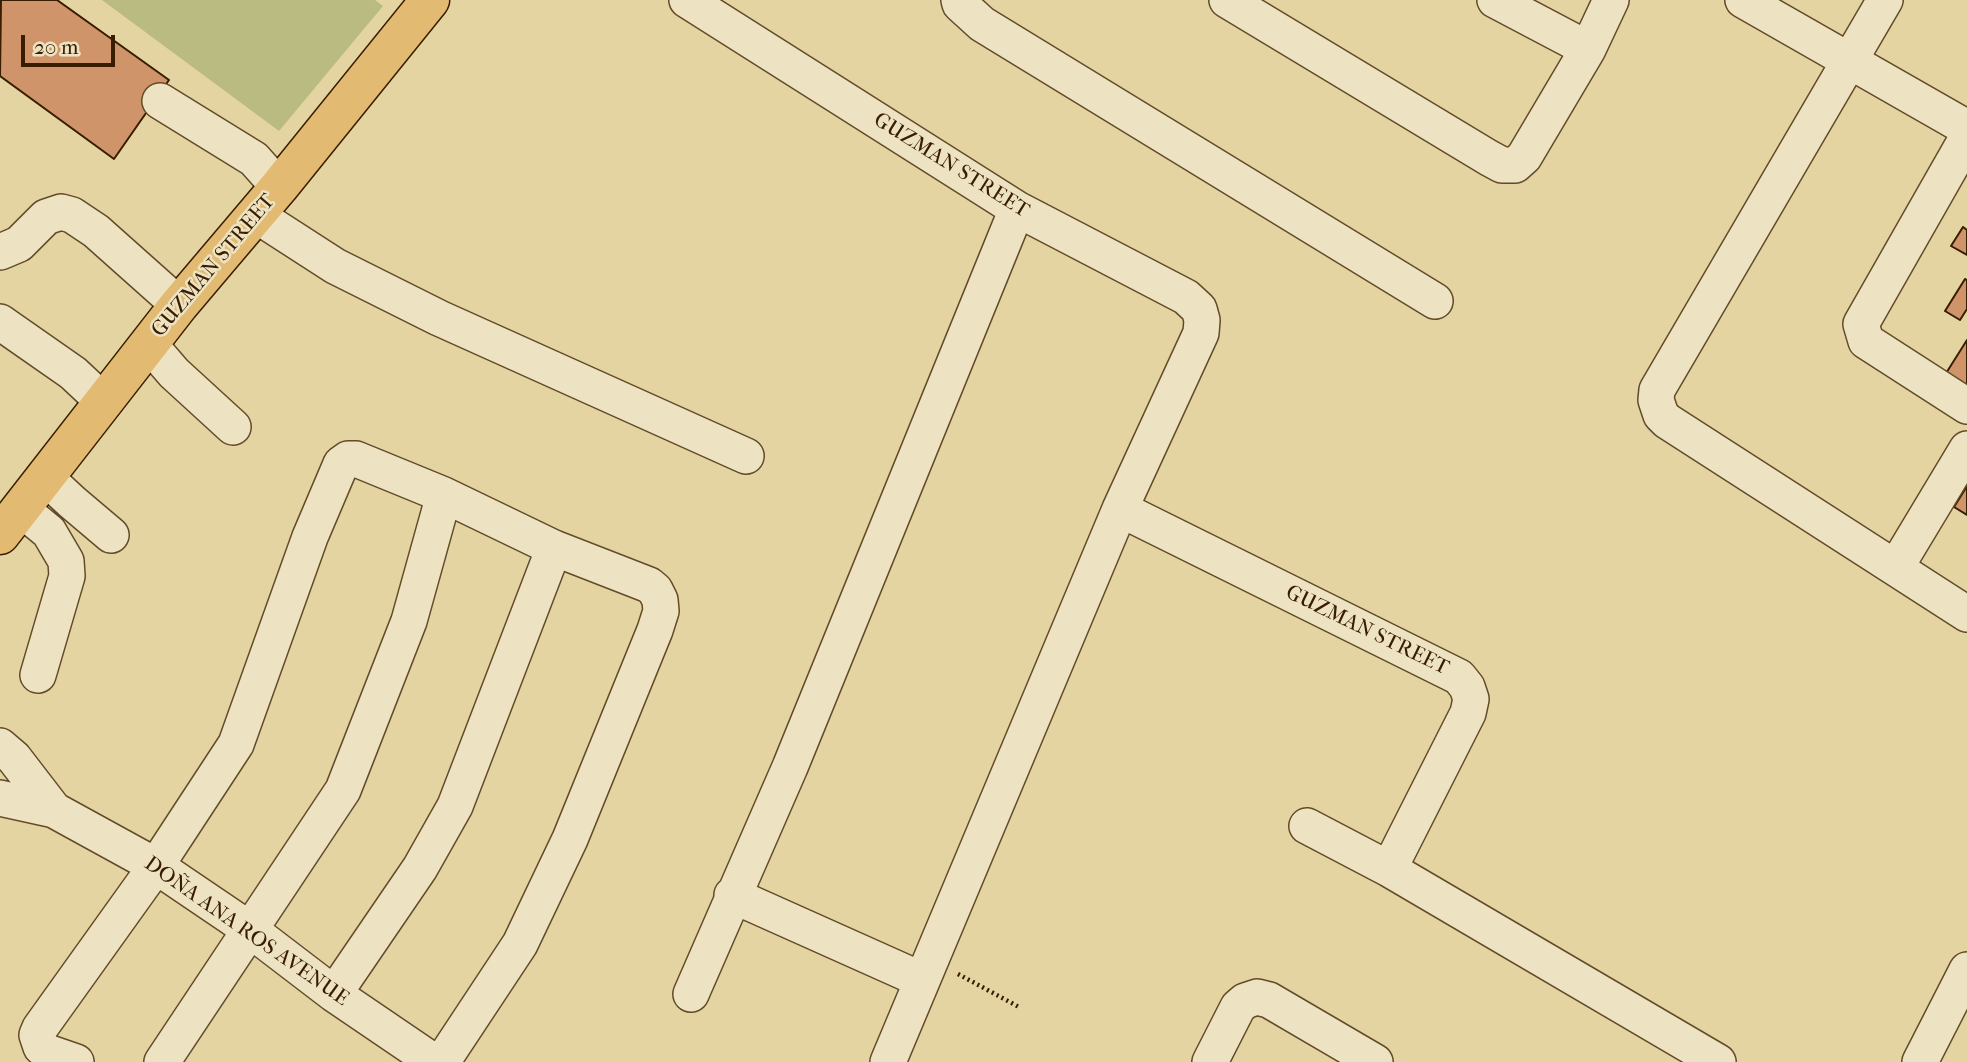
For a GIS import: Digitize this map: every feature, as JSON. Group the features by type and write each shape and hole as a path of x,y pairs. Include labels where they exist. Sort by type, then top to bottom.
{"main road":[{"name":"GUZMAN STREET","path":"10,521 179,305 268,201 430,0"}],"street":[{"name":"GUZMAN STREET","path":"687,0 1017,209 1186,297 1199,309 1201,333 1120,509 1460,677 1471,699 1468,713 1389,869"},
{"path":"959,0 982,24 1435,301"},
{"path":"1227,0 1502,165 1515,165 1524,157 1588,49 1611,0"},
{"path":"1495,0 1588,49"},
{"path":"1743,0 1967,128"},
{"path":"1885,0 1657,390 1656,400 1661,415 1667,421 1967,614"},
{"path":"160,101 254,159 268,201 335,266 439,318 746,456"},
{"path":"1967,138 1861,324 1866,341 1967,406"},
{"path":"691,994 795,754 1017,209"},
{"path":"0,252 19,244 46,218 61,212 72,215 96,231 179,305"},
{"path":"0,322 73,373 104,401"},
{"path":"149,344 174,373 233,428"},
{"path":"1896,567 1967,449"},
{"path":"76,1062 47,1052 41,1047 37,1035 40,1028 156,866 236,744 310,537 341,464 348,459 356,459 444,495 554,548 649,585 660,600 661,611 570,839 520,944 442,1062"},
{"path":"46,477 111,535"},
{"path":"162,1062 343,790 409,621 444,495"},
{"path":"888,1062 1120,509"},
{"path":"10,521 49,532 66,561 67,576 38,675"},
{"path":"334,994 420,868 455,806 554,548"},
{"name":"DOÑA ANA ROS AVENUE","path":"0,746 14,758 54,810"},
{"name":"DOÑA ANA ROS AVENUE","path":"0,798 54,810 156,866 434,1062"},
{"path":"1307,826 1389,869 1718,1062"},
{"path":"732,895 926,970"},
{"path":"1920,1062 1967,970"},
{"path":"1210,1062 1238,1007 1251,997 1269,1000 1367,1060"}],"path":[{"path":"926,970 1019,1007"}],"green space":[{"path":"102,0 375,0 383,6 279,131"}],"building":[{"path":"1,0 57,0 169,80 114,159 0,76"},
{"path":"1963,227 1967,230 1967,255 1951,246"},
{"path":"1965,279 1967,309 1960,320 1945,311"},
{"path":"1967,340 1967,393 1943,378"},
{"path":"1967,486 1967,515 1954,507"}]}
